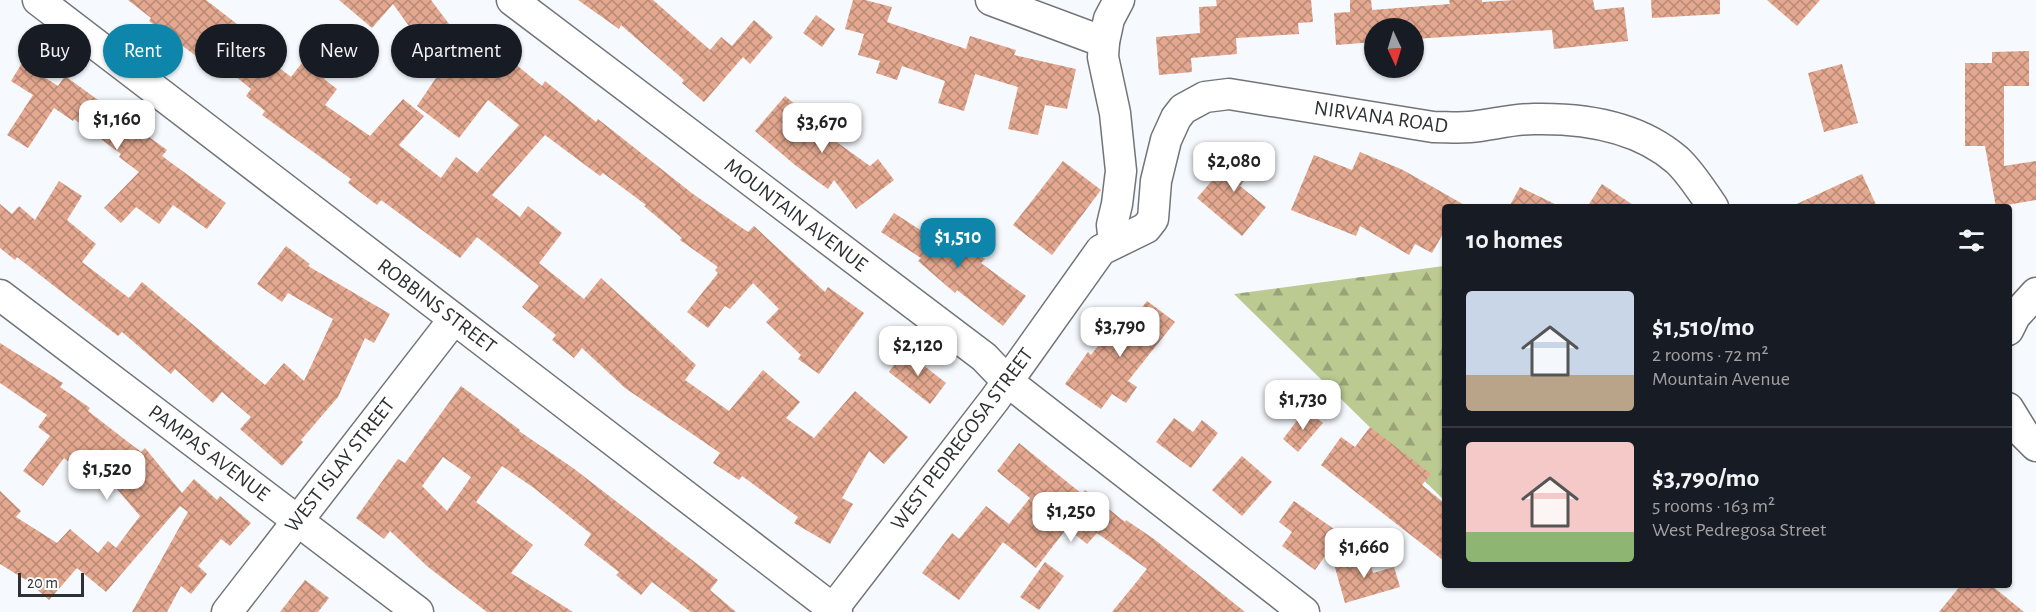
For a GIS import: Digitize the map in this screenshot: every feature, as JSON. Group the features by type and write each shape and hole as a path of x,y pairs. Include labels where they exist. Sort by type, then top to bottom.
{"street":[{"name":"ROBBINS STREET","path":"38,0 835,610"},
{"name":"MOUNTAIN AVENUE","path":"512,0 984,357 1007,381 1304,612"},
{"path":"991,0 1104,42"},
{"path":"1114,243 1112,225 1121,171 1115,113 1104,57 1104,42 1109,19 1119,0"},
{"name":"NIRVANA ROAD","path":"1114,243 1146,228 1153,219 1156,181 1166,140 1176,118 1194,102 1216,94 1433,127 1468,127 1533,119 1575,120 1602,125 1648,140 1678,161 1711,204"},
{"name":"WEST PEDREGOSA STREET","path":"835,610 1007,381 1101,250 1114,243"},
{"path":"2012,322 2036,293"},
{"name":"PAMPAS AVENUE","path":"0,294 418,612"},
{"name":"WEST ISLAY STREET","path":"227,612 454,319"},
{"path":"2012,414 2024,434 2036,446"}],"green space":[{"path":"1442,266 1442,498 1234,294"}],"building":[{"path":"128,0 206,0 237,24 195,24 195,55 183,46 183,24 153,24 149,21 151,18"},
{"path":"339,0 431,0 449,24 408,24 393,4 376,24 367,24"},
{"path":"578,0 653,0 710,50 721,37 732,46 754,20 773,37 750,64 743,57 704,102 682,83 684,80 621,25 619,29"},
{"path":"853,0 865,0 892,7 887,22 966,49 970,36 1016,50 1014,55 1076,69 1067,109 1045,105 1038,135 1008,129 1018,87 975,74 964,111 938,103 945,81 902,66 897,80 876,73 880,61 858,55 864,34 845,29"},
{"path":"1216,0 1311,0 1313,22 1298,23 1299,34 1236,38 1237,54 1191,58 1192,72 1159,75 1156,37 1200,33 1199,7 1217,6"},
{"path":"1350,0 1371,0 1372,10 1450,4 1449,0 1482,0 1482,2 1593,0 1595,10 1624,7 1628,41 1554,49 1552,30 1424,38 1424,18 1364,18 1364,43 1336,45 1334,13 1350,12"},
{"path":"1651,0 1720,0 1720,14 1652,18"},
{"path":"1767,0 1820,0 1797,26"},
{"path":"816,15 835,29 822,47 803,33"},
{"path":"2029,51 2029,86 2004,86 2004,166 2036,161 2036,200 2012,204 1995,204 1985,146 1965,146 1965,63 1992,63 1992,52"},
{"path":"1842,64 1858,123 1824,132 1808,73"},
{"path":"299,67 299,78 325,78 337,89 325,105 370,136 403,99 424,116 399,145 441,178 456,157 477,173 519,125 488,100 459,138 417,106 436,78 522,78 522,70 542,86 545,81 596,122 598,119 693,194 748,232 754,226 825,292 828,287 864,313 819,374 798,359 801,355 766,322 779,309 753,283 730,309 725,306 708,328 687,312 718,273 715,270 718,267 680,240 682,238 644,206 646,205 603,173 600,176 545,135 492,195 520,217 528,206 562,233 539,263 584,299 601,278 696,365 685,380 729,411 763,370 800,402 786,418 814,438 855,391 908,437 884,464 869,451 842,498 853,504 830,544 794,523 798,517 742,476 739,480 713,463 720,453 625,388 582,348 574,358 552,340 556,335 522,307 539,286 477,237 460,258 381,200 377,205 348,183 351,179 262,115 265,111 246,96 251,89 238,78 287,78 287,74 291,77"},
{"path":"18,70 18,78 45,78 58,86 64,78 68,78 167,150 162,156 226,203 207,229 173,205 159,224 136,207 121,223 104,208 139,172 119,157 121,154 74,119 73,121 54,108 28,148 7,135 33,95 11,81"},
{"path":"785,96 810,116 806,120 870,166 878,159 894,180 856,209 834,180 828,189 795,165 755,131"},
{"path":"1241,147 1260,162 1240,186 1266,207 1242,236 1197,198"},
{"path":"1360,152 1403,170 1463,204 1442,204 1442,236 1432,253 1415,244 1409,255 1360,226 1356,236 1291,210 1314,155 1352,170"},
{"path":"1063,161 1101,190 1052,255 1013,225"},
{"path":"1862,174 1876,204 1797,204"},
{"path":"59,181 82,196 67,220 96,244 82,262 129,298 142,282 265,385 284,363 304,381 333,319 288,293 282,302 257,284 286,246 310,264 308,266 390,314 374,343 365,338 338,397 282,466 240,429 251,417 222,392 213,403 175,369 171,374 122,332 118,336 17,257 15,260 0,248 0,204 12,214 19,206 35,220"},
{"path":"1602,184 1632,204 1589,204"},
{"path":"1520,187 1555,204 1511,204"},
{"path":"894,213 936,240 940,236 950,245 958,236 985,259 981,263 1026,296 1003,326 957,290 955,293 918,261 921,258 881,232"},
{"path":"1147,301 1175,322 1128,381 1137,387 1126,403 1112,394 1101,409 1065,384 1088,352 1091,355 1108,333 1117,339"},
{"path":"0,343 63,383 60,387 90,408 88,411 141,452 145,448 182,493 194,479 217,500 220,496 251,523 230,546 221,539 198,566 207,574 191,594 181,586 167,612 132,612 188,512 180,506 106,592 77,568 49,600 29,582 0,564 0,491 21,511 16,517 57,543 70,529 98,553 108,541 116,548 140,516 99,468 90,479 64,458 43,486 23,471 50,436 38,427 47,415 0,383"},
{"path":"905,351 946,383 930,404 889,372"},
{"path":"461,386 519,431 573,468 718,580 710,590 736,612 691,612 652,582 641,595 616,575 619,572 584,545 591,534 534,488 502,466 476,502 533,545 511,573 573,612 487,612 428,567 390,531 384,539 356,518 398,459 405,463","holes":["443,457 471,477 447,511 422,486"]},
{"path":"1305,410 1323,423 1298,452 1283,439"},
{"path":"1174,418 1193,432 1202,420 1218,433 1191,468 1156,442"},
{"path":"1370,427 1431,474 1422,485 1442,501 1442,559 1321,465 1341,437 1355,447"},
{"path":"1019,443 1082,494 1085,490 1125,522 1126,520 1154,539 1245,612 1112,612 1147,569 1097,533 1087,544 1067,528 1036,568 1003,542 959,600 922,573 952,533 959,539 986,506 1009,524 1030,498 997,471"},
{"path":"1242,456 1272,482 1242,516 1212,490"},
{"path":"1294,501 1341,534 1315,570 1282,546 1292,532 1279,522"},
{"path":"1367,554 1373,573 1394,567 1400,587 1345,603 1334,564"},
{"path":"1045,562 1064,576 1039,610 1020,597"},
{"path":"305,580 329,598 318,612 280,612"},
{"path":"1959,588 1995,588 2024,612 1939,612"}]}
